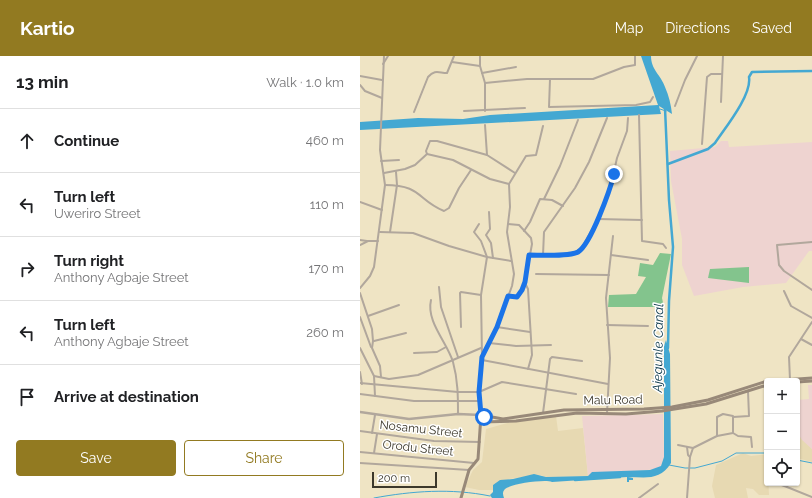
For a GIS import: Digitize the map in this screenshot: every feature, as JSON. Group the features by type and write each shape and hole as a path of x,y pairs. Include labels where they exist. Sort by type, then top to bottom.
{"main road":[{"name":"Malu Road","path":"800,379 812,378"},
{"path":"800,382 812,381"},
{"name":"Malu Road","path":"480,415 503,419 543,413 607,414 672,408 708,400 764,382"},
{"name":"Malu Road","path":"736,392 764,386"},
{"name":"Malu Road","path":"481,422 516,421 548,414 608,409 662,409"},
{"path":"461,497 469,470 478,459 481,422 480,415"},
{"path":"485,416 486,422"}],"street":[{"path":"360,288 373,272 386,185 380,150 384,56"},
{"path":"383,64 388,56"},
{"path":"414,112 428,77 432,73 438,71 448,73 454,56"},
{"path":"480,56 480,66 484,83 485,111"},
{"path":"484,83 550,79 593,79 624,67 635,65 635,56"},
{"path":"676,106 685,80 697,56"},
{"path":"721,102 723,56"},
{"path":"452,62 480,66"},
{"path":"482,73 516,67"},
{"path":"702,144 707,77 711,74 722,74"},
{"path":"360,76 382,80"},
{"path":"550,79 549,107 636,105 650,102 653,97"},
{"path":"360,85 365,91 382,99"},
{"path":"464,111 525,108"},
{"path":"639,115 643,242 662,244 666,248"},
{"path":"543,255 544,232 575,188 589,162 607,118"},
{"path":"529,255 576,253 581,250 598,218 611,185 617,158 627,131 628,118"},
{"path":"544,198 560,166 578,120"},
{"path":"485,125 487,155"},
{"path":"482,358 497,327 514,279 507,240 510,207 509,184 527,155 536,155 542,126"},
{"path":"384,173 396,172 415,165 427,154 426,151 430,141 437,141 487,155 515,173"},
{"path":"427,154 453,160 490,179 509,184"},
{"path":"381,161 399,160"},
{"path":"386,185 397,184 408,186 420,194 435,208 444,211 449,208 459,188 471,170"},
{"path":"390,232 397,184 396,172"},
{"path":"524,231 530,222 538,200 544,198 563,206"},
{"path":"360,202 382,210"},
{"path":"489,212 490,229 486,236 491,243 493,258"},
{"path":"598,218 642,220"},
{"path":"360,412 409,419 458,414 480,415 479,392 482,358 481,295 487,257 481,241 474,232 479,224"},
{"path":"508,224 519,225 531,240 525,282 518,297 508,296"},
{"path":"380,232 412,233 487,257 511,261"},
{"path":"607,414 610,358 606,298 613,236"},
{"path":"360,240 378,241"},
{"path":"360,245 368,241"},
{"path":"812,242 777,245 779,265 784,271 812,290"},
{"path":"611,255 648,260"},
{"path":"536,274 609,275"},
{"path":"525,282 528,289 532,355 528,369"},
{"path":"439,287 443,313 458,357"},
{"path":"784,291 791,306 812,318"},
{"path":"360,292 368,316 373,341 372,348"},
{"path":"461,327 460,293 481,295"},
{"path":"431,300 429,312 452,360 458,392 458,414"},
{"path":"368,316 399,305"},
{"path":"360,317 380,366 381,377"},
{"path":"790,378 789,357 812,322"},
{"path":"607,325 648,326"},
{"path":"497,327 530,332"},
{"path":"373,341 406,333"},
{"path":"801,339 812,345"},
{"path":"489,343 516,346 551,345"},
{"path":"414,354 437,352 446,347"},
{"path":"360,348 374,376 375,396"},
{"path":"374,376 389,379 418,375 481,348"},
{"path":"543,413 550,361 552,357 582,361"},
{"path":"482,358 528,369 609,384"},
{"path":"360,372 361,384 458,392 479,392 502,382 576,394"},
{"path":"717,436 717,417 723,414 733,416 749,416 748,390"},
{"path":"360,394 414,401 479,401"},
{"path":"372,433 375,415"},
{"path":"733,416 733,433"},
{"name":"Nosamu Street","path":"360,431 434,441 480,442"},
{"path":"678,445 693,448 717,436 733,433 738,436 751,437 752,447"},
{"path":"374,453 377,434"},
{"path":"687,447 688,455 690,457"},
{"path":"687,498 690,457 693,448"},
{"name":"Orodu Street","path":"360,452 475,463"},
{"path":"360,463 469,470"},
{"path":"639,498 658,484"},
{"path":"787,487 812,497"}],"shaded area":[{"path":"721,141 728,141 729,147 812,142 812,251 809,251 786,283 743,287 694,296 682,265 682,239 671,181 670,151 715,147"},
{"path":"808,385 812,385 812,449 800,437 800,400 809,399"},
{"path":"663,414 664,457 661,466 657,469 588,476 582,416"},
{"path":"556,416 558,431 583,428 588,476 546,477 540,475 509,479 493,485 493,490 479,490 465,487 473,470 482,462 486,429 514,421"},
{"path":"800,435 812,449 812,462 800,459"},
{"path":"743,453 751,456 764,454 764,486 769,486 769,495 759,495 753,489 746,488 748,498 715,498 712,486 716,465"}],"green space":[{"path":"660,253 671,254 662,298 664,307 608,307 609,295 636,294 646,277 638,276 640,263 653,265"},
{"path":"749,267 749,283 708,278 710,269"}],"water":[{"path":"641,56 651,56 654,69 668,94 672,114 659,106 661,114 360,130 360,122 418,118 463,119 490,115 658,105"},
{"path":"666,340 670,354 671,463 667,469 652,477 628,477 633,478 633,480 629,480 629,482 627,482 627,477 552,482 528,482 513,485 505,489 503,492 504,498 492,498 490,495 493,492 493,485 500,480 513,479 534,474 546,477 588,476 592,472 650,470 661,466 664,457 664,346"}],"waterway":[{"path":"668,164 708,149 715,143 742,102 749,84 749,77 752,72 812,71"},
{"name":"Ajegunle Canal","path":"665,108 669,200 673,247 669,301 668,348"},
{"name":"Ajegunle Canal","path":"660,109 666,111"},
{"path":"669,465 695,468 722,461 736,453 764,453"},
{"path":"800,461 812,463"},
{"name":"Ajegunle Canal","path":"575,480 620,477"},
{"path":"374,498 432,491 461,492 490,496"}],"route":[{"path":"484,417 485,416 481,415 479,401 482,357 497,327 508,296 516,298 522,290 525,282 526,266 529,255 571,254 581,250 598,218 614,174"}]}
